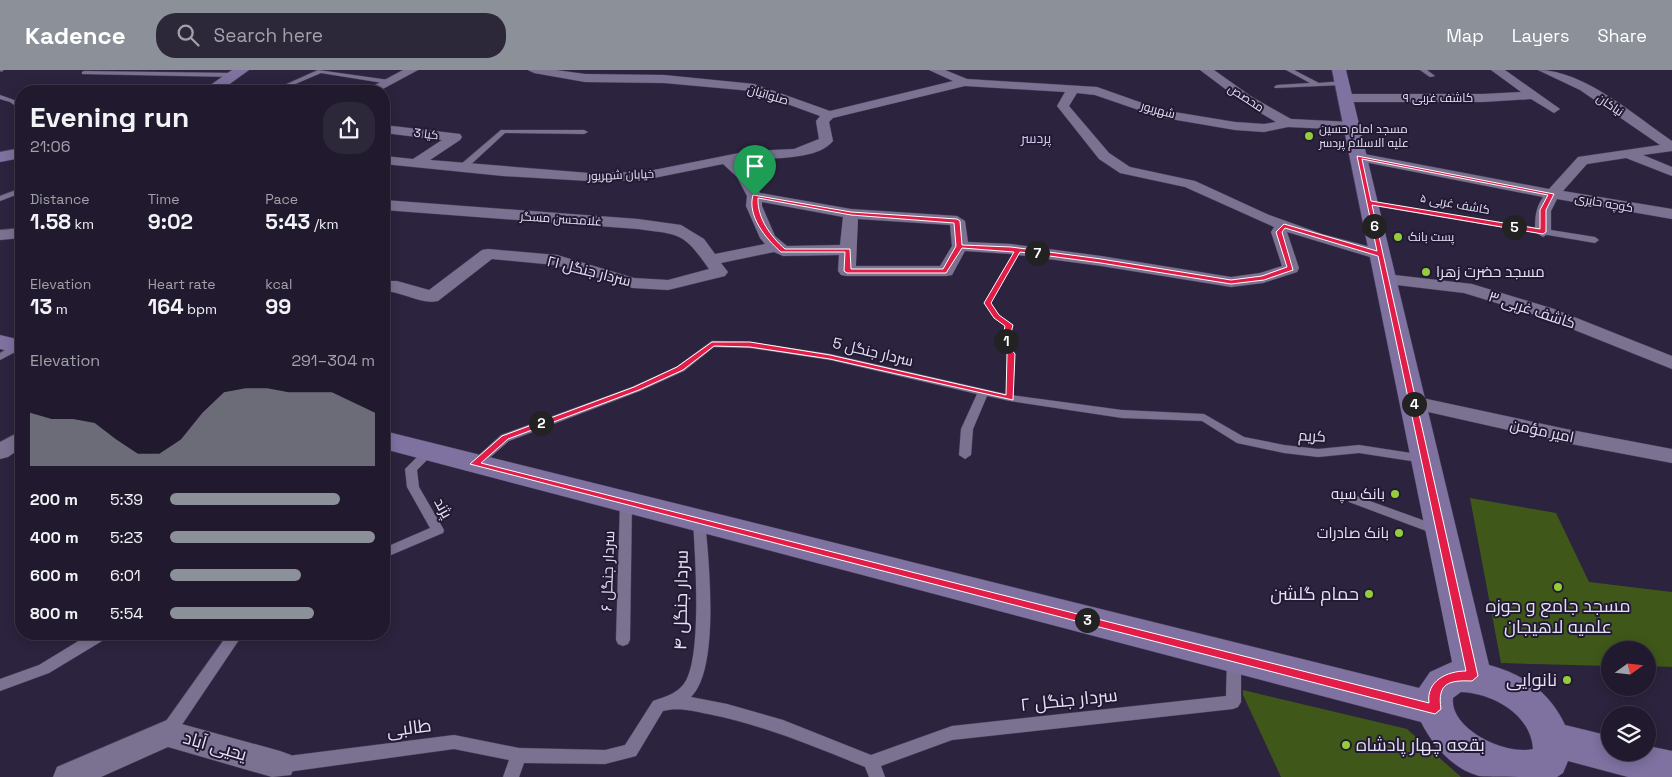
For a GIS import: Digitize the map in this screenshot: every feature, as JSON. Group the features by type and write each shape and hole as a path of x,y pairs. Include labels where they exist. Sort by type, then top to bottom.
{"main road":[{"path":"219,85 238,73"},
{"path":"1342,84 1426,459 1472,676"},
{"path":"0,157 15,154"},
{"path":"390,442 1435,709"},
{"path":"1524,765 1548,726 1538,712 1524,698 1508,688 1472,676 1457,676 1446,680 1437,687 1434,697 1435,709 1442,724 1456,740 1473,754 1524,765 1672,770"}],"street":[{"path":"383,85 412,70"},
{"name":"صلواتیان","path":"534,70 584,78 664,80 754,88 829,115"},
{"path":"584,78 595,70"},
{"path":"935,70 965,82"},
{"name":"محصص","path":"1206,70 1248,100 1288,123"},
{"path":"1497,70 1530,95 1554,109"},
{"name":"نیاکان","path":"1544,70 1584,87 1672,147"},
{"path":"829,115 965,82"},
{"name":"شهریور","path":"965,82 1097,90 1159,113 1235,126 1264,128 1288,123 1352,126"},
{"name":"کاشف غربی ۹","path":"1342,84 1483,98 1530,95"},
{"path":"1073,89 1063,106 1104,156 1125,170 1190,184 1284,225 1380,255"},
{"name":"خیابان شهریور","path":"390,160 589,177 644,176 725,159 795,153 816,147 826,141 822,121 829,115"},
{"name":"کیا 3","path":"390,130 455,137 418,162"},
{"path":"1543,232 1543,210 1552,194 1565,183 1583,160 1672,147"},
{"path":"1628,154 1672,172"},
{"name":"کوچه حایری","path":"1359,157 1552,194 1672,214"},
{"path":"725,159 743,175 755,196 754,206 768,238 783,251 848,250"},
{"path":"755,196 851,214 957,221 960,246 946,271 847,271 851,214"},
{"name":"غلامحسن مسگر","path":"390,211 401,207 638,224 681,230 698,242 715,266"},
{"path":"960,246 1018,250 1101,261 1231,282 1264,278 1291,268 1279,232 1284,225"},
{"path":"0,234 15,233"},
{"path":"715,266 778,246"},
{"name":"سردار جنگل ۲۱","path":"390,286 397,286 432,297 488,254 557,260 633,283 668,285 715,266"},
{"name":"کاشف غربی ۳","path":"1386,279 1466,288 1548,313 1672,364"},
{"name":"امیر مؤمن","path":"1413,402 1566,436 1672,456"},
{"path":"0,452 15,442"},
{"name":"یحیی آباد","path":"68,777 167,733 280,765"}],"lane":[{"path":"1290,70 1318,85"},
{"path":"1423,70 1432,76"},
{"path":"288,85 322,71 389,82"},
{"path":"84,73 238,73"},
{"path":"1277,87 1342,84"},
{"path":"0,97 15,104"},
{"path":"463,167 503,131 584,132"},
{"path":"0,199 15,193"},
{"name":"کاشف غربی ۵","path":"1369,202 1595,240"},
{"name":"سردار جنگل 5","path":"475,464 505,438 636,389 680,369 712,344 750,344 830,357 1010,398 1122,414 1204,418"},
{"path":"965,455 967,429 983,392"},
{"name":"کریم","path":"1204,418 1241,440 1284,449 1318,453 1359,449 1426,459"},
{"name":"پژند","path":"390,550 438,530 413,487 411,469 429,452"},
{"path":"1353,499 1441,531"},
{"name":"سردار جنگل ۶","path":"623,640 626,503"},
{"name":"سردار جنگل ۴","path":"676,701 691,687 698,660 703,615 699,521"},
{"path":"0,685 44,669 92,640"},
{"path":"167,733 232,640"},
{"name":"سردار جنگل ۲","path":"871,762 952,733 1233,702 1234,658"},
{"path":"676,701 727,711 783,727 871,762 877,777"},
{"name":"طالبی","path":"280,765 454,742 519,754 605,757 630,752 658,706 676,701"},
{"path":"511,777 519,754"}],"path":[{"path":"1010,398 1011,354 1004,346 1009,325 996,316 988,303 1018,250"}],"building":[{"name":"مسجد جامع و حوزه علمیه لاهیجان","path":"1470,498 1556,513 1589,582 1672,592 1672,667 1656,666 1656,641 1601,641 1601,666 1501,663"},
{"name":"بقعه چهار پادشاه","path":"1243,690 1407,729 1461,777 1281,777 1243,695"}],"place":[{"name":"مسجد امام حسین علیه الاسلام پردسر","path":"1309,136"},
{"name":"پست بانک","path":"1398,237"},
{"name":"مسجد حضرت زهرا","path":"1426,272"},
{"name":"بانک سپه","path":"1395,494"},
{"name":"بانک صادرات","path":"1399,533"},
{"name":"مسجد جامع و حوزه علمیه لاهیجان","path":"1558,587"},
{"name":"حمام گلشن","path":"1369,594"},
{"name":"نانوایی","path":"1567,680"},
{"name":"بقعه چهار پادشاه","path":"1346,745"}],"district":[{"name":"پردسر","path":"1036,138"}],"route":[{"path":"755,196 754,206 768,238 783,251 848,250 847,271 946,271 960,246 1011,249 1101,261 1231,282 1264,278 1291,268 1279,232 1284,225 1380,255 1359,157 1552,194 1543,210 1543,232 1369,202 1472,676 1457,676 1446,680 1437,687 1434,697 1435,709 475,464 505,438 561,415 636,389 680,369 712,344 750,344 830,357 1010,398 1011,354 1004,346 1009,325 996,316 988,303 1018,250 960,246 957,221 851,214 755,196"}]}
